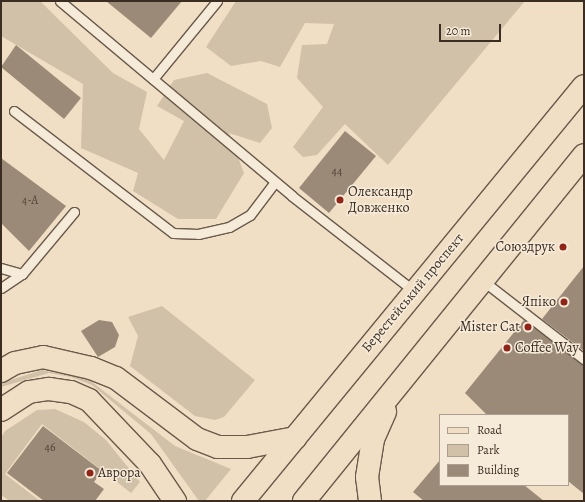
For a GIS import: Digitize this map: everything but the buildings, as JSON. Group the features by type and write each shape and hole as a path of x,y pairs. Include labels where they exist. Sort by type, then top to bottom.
{"main road":[{"name":"Берестейський проспект","path":"243,501 414,291 584,86"},
{"path":"304,501 584,155"},
{"path":"1,370 15,363 43,357 91,368 116,378 197,439 218,447 247,447 294,438"},
{"path":"370,501 367,477 374,439 396,387"},
{"path":"1,410 29,392 49,390 71,392 89,400 150,464 175,501"}],"lane":[{"path":"60,1 275,182 414,291"},
{"path":"153,79 217,1"},
{"path":"14,111 173,233 198,234 229,227 250,215 275,182"},
{"path":"1,288 22,274 74,212"},
{"path":"1,268 22,274"},
{"path":"482,280 584,359"}],"green space":[{"path":"1,1 40,1 113,73 147,92 139,129 164,160 184,121 157,106 174,80 207,73 267,104 272,128 260,143 229,133 244,173 216,219 178,219 133,191 138,173 81,148 83,84 1,36"},
{"path":"236,1 525,1 388,165 345,124 317,155 303,157 293,147 323,107 297,78 302,45 327,44 334,24 305,23 280,67 261,61 231,66 206,47"},
{"path":"162,306 255,380 224,417 215,420 195,416 130,366 138,336 128,317"},
{"path":"42,370 88,379 175,446 231,469 205,501 199,501 151,434 92,385 71,377 49,373 1,387 1,383"},
{"path":"55,409 84,422 106,440 140,482 131,493 42,424 5,474 40,501 10,501 1,495 1,438 5,431 37,410"}],"place":[{"name":"Олександр Довженко","path":"340,200"},
{"name":"Союздрук","path":"563,247"},
{"name":"Япіко","path":"564,302"},
{"name":"Mister Cat","path":"528,327"},
{"name":"Coffee Way","path":"507,348"},
{"name":"Аврора","path":"90,473"}]}
